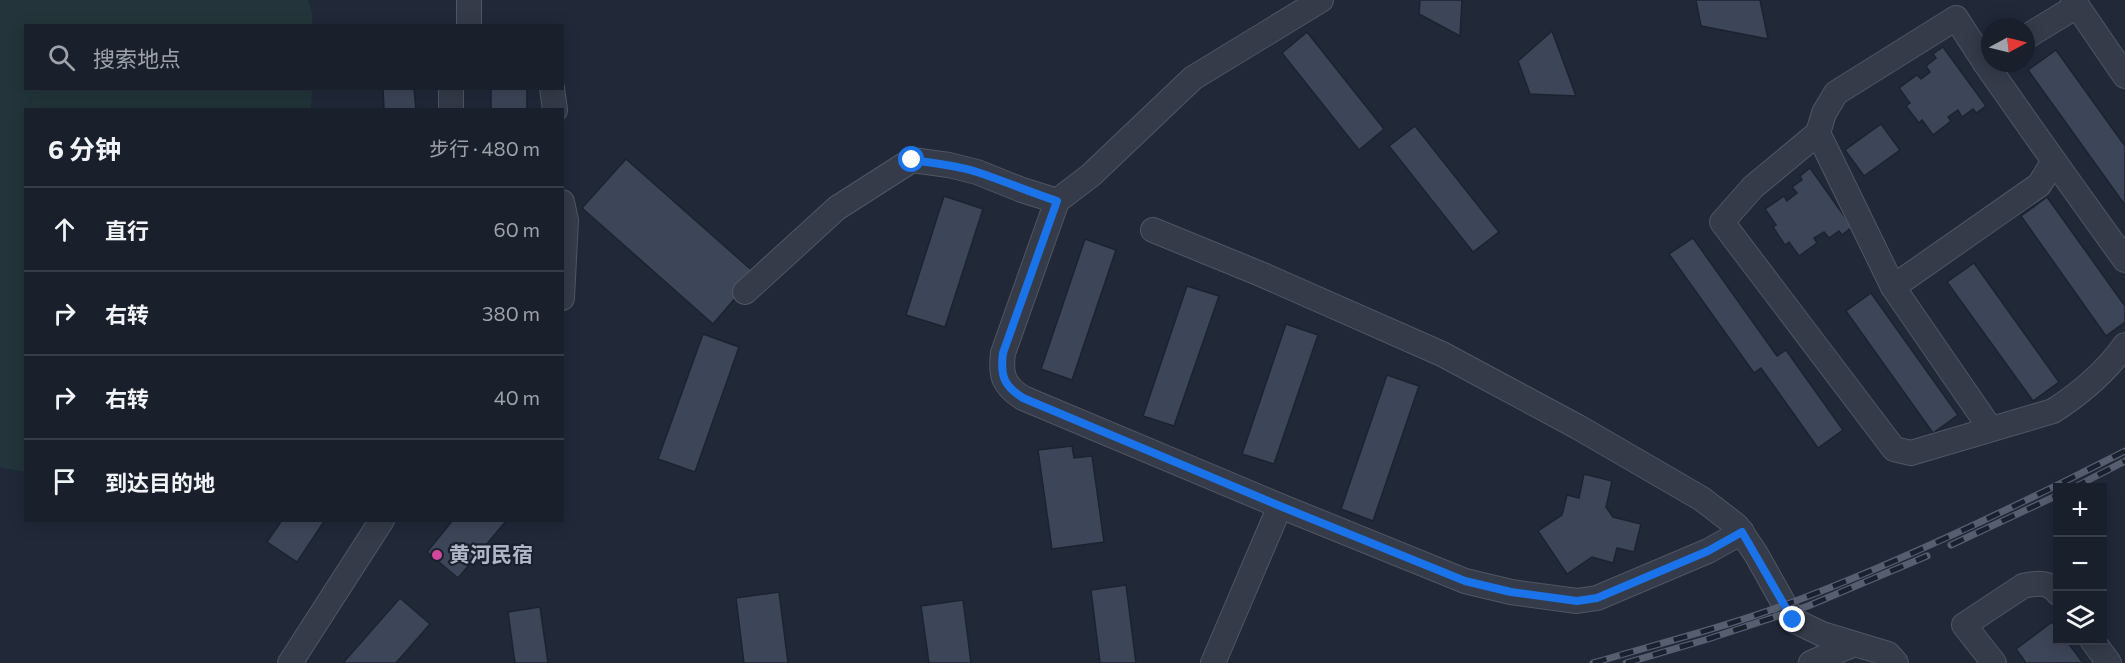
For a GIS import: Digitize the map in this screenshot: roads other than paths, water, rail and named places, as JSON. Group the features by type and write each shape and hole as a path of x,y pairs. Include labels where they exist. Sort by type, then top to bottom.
{"street":[{"path":"469,0 470,24"},
{"path":"1321,0 1192,78 1091,175 1057,201 1003,353 1001,368 1009,389 1023,398 1465,581 1511,592 1577,601 1597,598 1708,551 1742,532"},
{"path":"2035,31 2075,3 2125,76"},
{"path":"1981,52 1956,18 1836,93 1824,113 1818,133 1753,187 1722,222 1894,449 1911,453 2053,411 2073,398 2110,366 2125,345"},
{"path":"1995,72 2054,161 2125,260"},
{"path":"451,90 451,108"},
{"path":"552,90 555,108"},
{"path":"1818,133 1893,287 1990,428"},
{"path":"745,292 837,208 912,160 949,165 976,172 1057,201"},
{"path":"1893,287 2039,184 2054,161"},
{"path":"564,211 566,220 564,259"},
{"path":"1153,230 1263,275 1442,354 1702,499 1737,525 1793,620 1822,634 1888,654 1896,663"},
{"path":"1213,663 1280,506"},
{"path":"290,663 381,522"},
{"path":"1994,663 1964,625 2023,586 2044,584 2056,591"},
{"path":"1811,663 1854,644"},
{"path":"2096,645 2109,663"}],"railway":[{"path":"1593,663 1754,616 1847,581 1967,528 2125,451"},
{"path":"2083,483 2125,461"},
{"path":"1951,545 2053,497"},
{"path":"1626,663 1808,606 1927,556"}],"place":[{"name":"黄河民宿","path":"437,555"}]}
